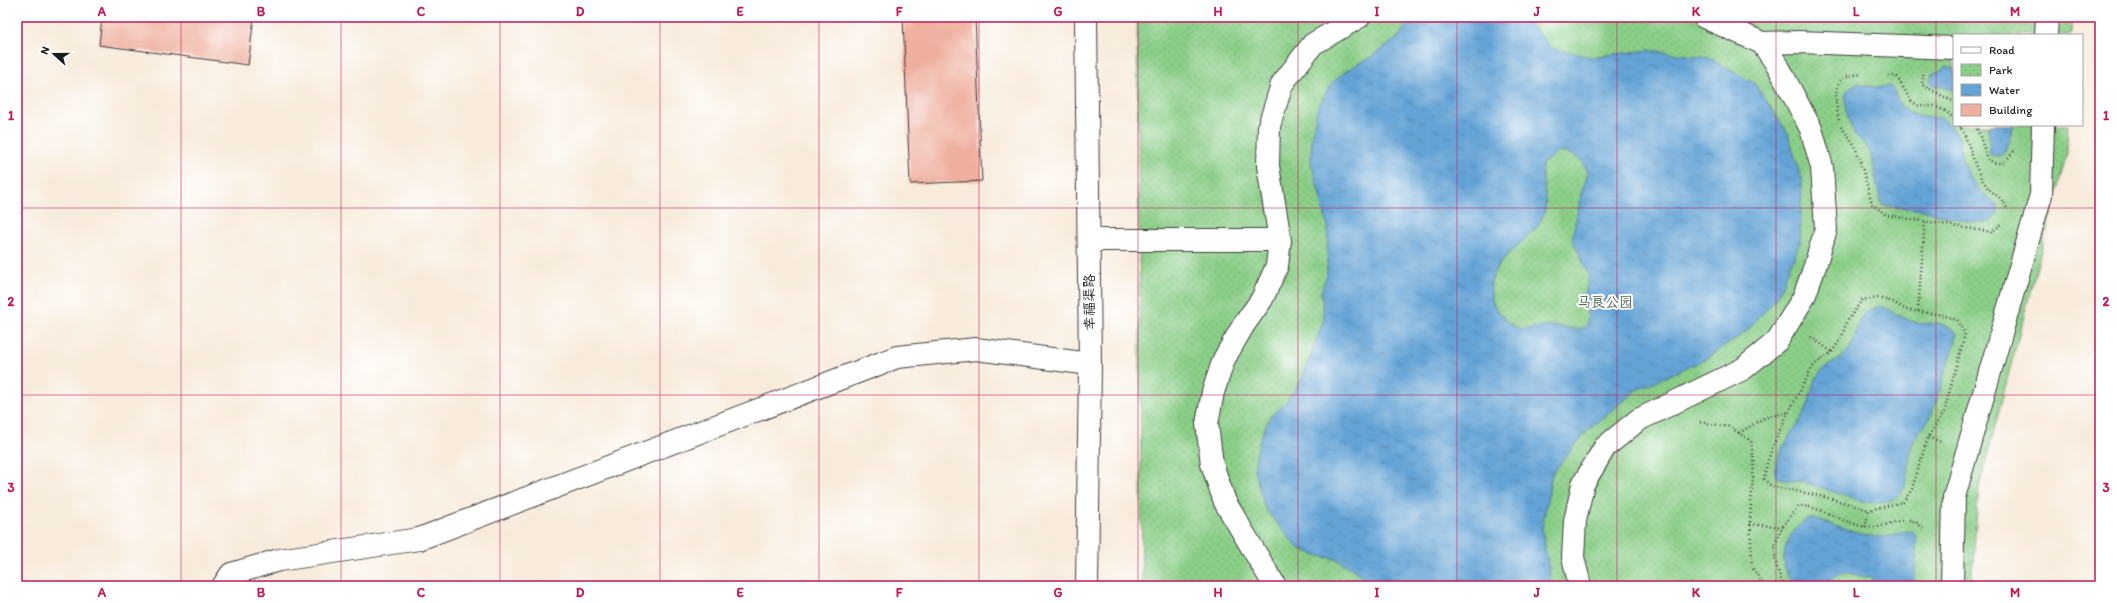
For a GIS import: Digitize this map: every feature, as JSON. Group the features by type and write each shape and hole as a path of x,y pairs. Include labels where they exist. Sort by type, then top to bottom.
{"street":[{"name":"幸福渠路","path":"1086,17 1090,364 1087,586"},
{"path":"1276,586 1225,502 1212,464 1208,424 1213,392 1224,359 1243,326 1262,299 1277,266 1280,240 1268,166 1268,126 1282,84 1313,44 1359,17"},
{"path":"1704,17 1762,43 1799,42 1953,48"},
{"path":"2046,34 2047,17"},
{"path":"1580,586 1572,556 1575,521 1583,484 1605,448 1638,420 1743,369 1777,340 1804,297 1815,266 1826,229 1822,167 1811,129 1778,66 1762,43"},
{"path":"1952,586 1954,497 2041,195 2043,126"},
{"path":"1088,240 1280,240"},
{"path":"223,586 231,574 279,560 419,539 897,357 976,350 1090,364"}],"path":[{"path":"1924,72 1922,85 1953,101"},
{"path":"1884,73 1897,77 1911,101 1919,106 1934,106 1940,108 1946,111 1953,118"},
{"path":"1863,74 1847,76 1839,81 1836,93 1842,129 1853,142 1860,160 1872,204 1886,216 1991,232 2002,225 2005,219"},
{"path":"1959,126 1966,136 1985,185 2006,203 2009,214"},
{"path":"1976,126 1988,160 1995,163 2004,163 2014,149"},
{"path":"1918,311 1925,221"},
{"path":"1879,298 1894,302 1906,310 1918,311 1957,320 1965,334 1944,412 1934,427 1924,447 1912,489 1903,502 1869,510 1825,497 1771,486 1764,479 1769,457 1809,372 1814,365 1832,352 1842,336 1846,323 1862,300 1879,298"},
{"path":"1739,433 1748,426 1764,418 1790,412"},
{"path":"1694,421 1730,427 1751,441 1754,462 1750,524 1752,567 1764,586"},
{"path":"1790,586 1783,584 1775,565 1773,548 1784,527 1799,506 1808,506 1838,520 1865,527 1876,528 1909,518 1919,522 1926,535"},
{"path":"1865,527 1869,510"},
{"path":"1750,524 1784,527"},
{"path":"1836,586 1840,583 1865,586"}],"green space":[{"name":"马良公园","path":"1137,17 2072,17 2071,34 1953,34 1953,126 2068,126 2067,153 1979,487 1971,586 1142,586"}],"water":[{"path":"1414,17 1527,17 1527,21 1552,48 1591,57 1649,50 1709,58 1754,83 1788,133 1802,181 1800,243 1777,297 1747,331 1706,359 1638,389 1586,432 1552,474 1542,530 1552,586 1373,586 1372,582 1337,559 1314,555 1297,547 1265,509 1254,469 1259,442 1270,417 1287,401 1302,379 1324,319 1321,292 1327,274 1328,227 1311,162 1312,134 1317,109 1331,84 1346,71 1377,53 1396,39","holes":["1559,152 1581,160 1588,173 1581,194 1572,238 1589,276 1584,299 1588,317 1586,327 1575,329 1552,326 1520,329 1504,318 1495,307 1491,294 1492,280 1494,273 1504,258 1532,233 1542,218 1546,204 1542,164"]},
{"path":"1948,67 1953,69 1953,90 1934,85 1930,80 1932,74"},
{"path":"1857,84 1875,87 1889,86 1894,89 1897,99 1906,111 1919,116 1944,118 1960,140 1961,157 1977,188 1999,207 1997,215 1990,222 1970,222 1923,210 1894,207 1882,204 1869,150 1855,134 1847,113 1845,102 1846,92 1851,86"},
{"path":"1988,126 2014,126 2004,153 1999,156 1990,155"},
{"path":"1882,306 1911,321 1936,323 1944,325 1956,332 1955,346 1946,369 1938,398 1928,420 1915,438 1911,449 1908,476 1904,488 1895,498 1886,502 1875,503 1850,498 1804,482 1785,480 1778,477 1775,475 1781,450 1805,412 1815,379 1821,371 1843,356 1850,348 1854,341 1862,316 1873,308"},
{"path":"1809,518 1871,536 1885,537 1911,531 1916,536 1917,550 1913,586 1878,586 1870,578 1845,572 1821,584 1812,584 1790,579 1784,562 1786,545 1795,530"}],"building":[{"path":"102,17 254,17 248,65 99,45"},
{"path":"903,17 975,17 982,181 910,184"}]}
